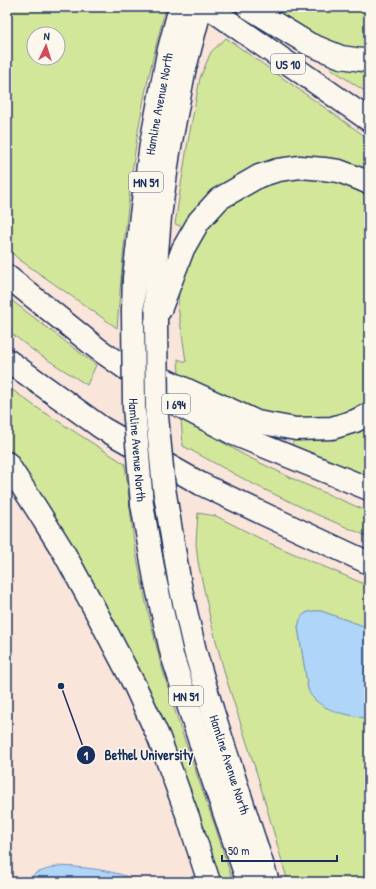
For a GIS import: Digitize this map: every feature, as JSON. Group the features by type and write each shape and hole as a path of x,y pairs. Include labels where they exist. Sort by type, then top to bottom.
{"highway":[{"name":"Hamline Avenue North","path":"180,7 168,53 151,144 141,215 134,278 134,407 142,504 155,579 172,655 248,882"},
{"name":"Hamline Avenue North","path":"201,7 184,72 169,152 160,216 155,278 157,416 164,488 180,585 195,651 213,712 268,882"},
{"name":"US 10","path":"208,7 369,120"},
{"path":"248,7 309,44 341,57 369,61"},
{"path":"156,322 183,249 199,220 218,199 259,176 278,170 300,167 324,168 339,171 369,183"},
{"name":"I 694","path":"7,276 98,349 178,405 234,434 369,489"},
{"path":"98,349 257,422 296,429 332,428 355,421 369,414"},
{"path":"7,360 102,428 201,484 369,562"},
{"path":"7,463 66,558 135,686 159,738 188,817 209,882"}],"green space":[{"path":"7,7 166,7 149,75 136,144 127,213 117,328 20,260 7,249"},
{"path":"260,7 369,7 369,53 326,43"},
{"path":"226,38 369,139 369,172 358,166 331,159 315,157 271,159 183,227 175,224 200,78 211,52"},
{"path":"333,63 369,69 369,94 330,68"},
{"path":"286,176 325,176 369,191 369,406 315,422 255,412 179,374 178,359 186,362 178,306 179,290 188,255 223,204"},
{"path":"7,297 96,365 87,385 34,351 7,330"},
{"path":"7,386 36,407 125,464 134,543 160,661 180,727 233,882 216,882 19,465 7,448"},
{"path":"181,418 244,455 302,483 369,512 369,537 255,485 183,446"},
{"path":"369,424 369,479 292,445 295,437"},
{"path":"198,513 216,516 269,543 369,586 369,628 321,611 305,613 301,618 298,627 308,689 313,696 326,707 343,713 369,719 369,882 288,882 257,774 226,678 211,622 198,562 196,543"}],"water":[{"path":"313,611 321,611 369,628 369,719 336,712 323,706 310,694 298,627 302,616"},
{"path":"58,866 89,868 111,872 141,882 25,882 36,873"}],"place":[{"name":"Bethel University","path":"61,686"}]}
